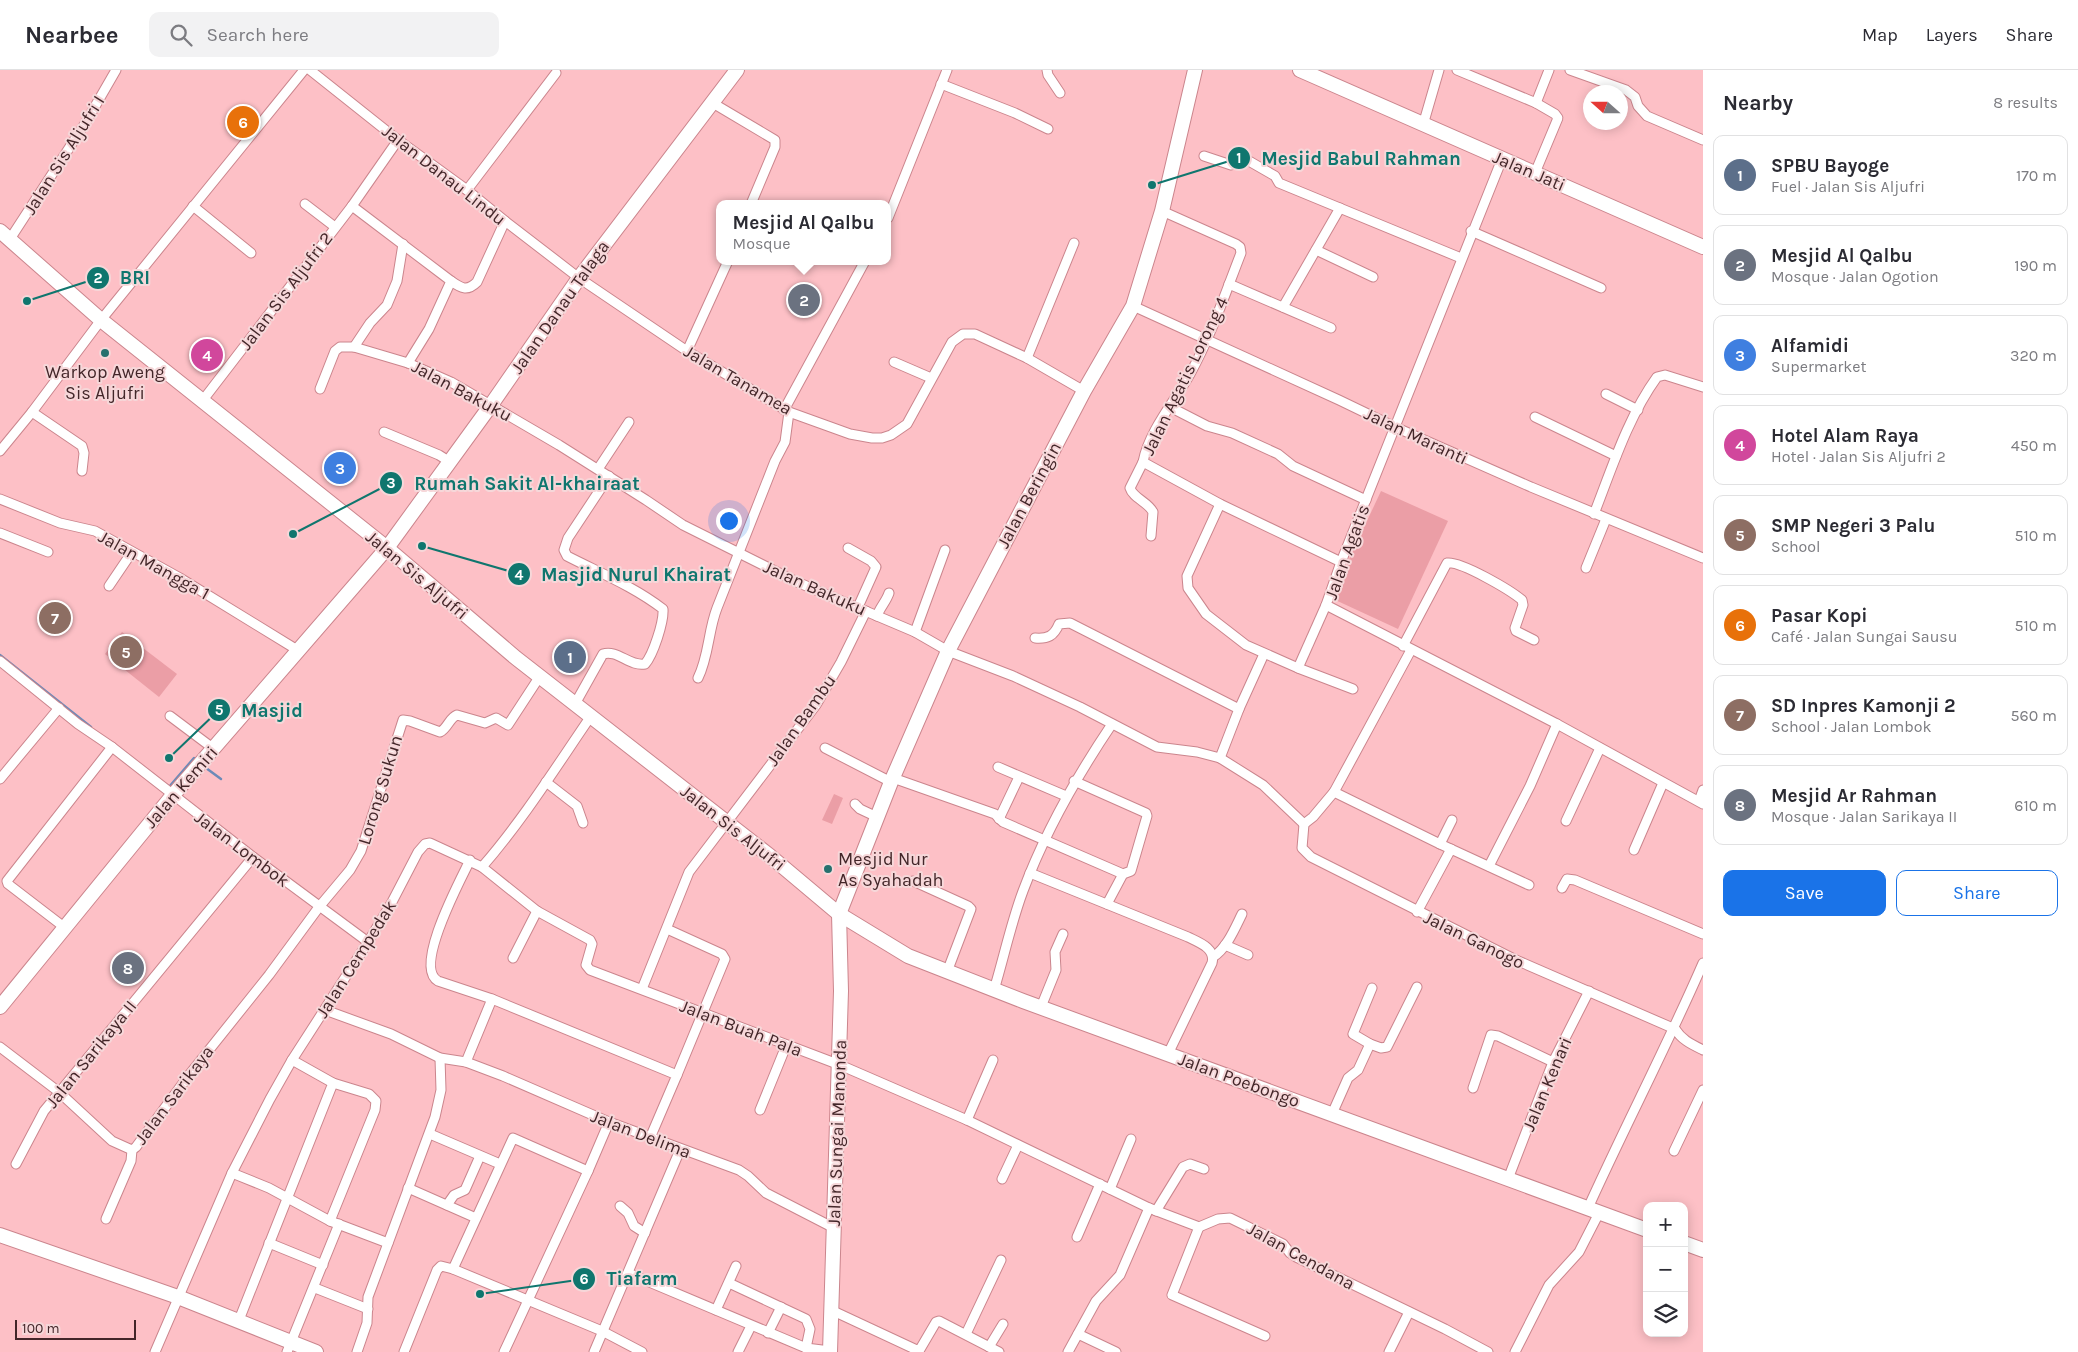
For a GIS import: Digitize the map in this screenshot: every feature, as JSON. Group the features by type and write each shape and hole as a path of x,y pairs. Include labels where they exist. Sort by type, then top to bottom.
{"street":[{"name":"Jalan Sis Aljufri I","path":"5,235 62,160 116,70"},
{"path":"0,451 32,412 101,320 304,70"},
{"name":"Jalan Danau Lindu","path":"310,70 398,140 468,190 579,278"},
{"name":"Jalan Danau Talaga","path":"387,548 491,405 579,278 737,70"},
{"path":"891,210 947,70"},
{"path":"1047,70 1048,75 1060,93"},
{"name":"Jalan Beringin","path":"839,914 892,780 948,651 1084,391 1133,306 1162,210 1195,70"},
{"name":"Jalan Jati","path":"1300,70 1703,247"},
{"path":"1423,125 1438,70"},
{"path":"1457,70 1536,103 1555,114 1558,118 1535,174"},
{"path":"1536,103 1549,70"},
{"path":"1570,70 1626,90 1635,97 1646,116 1703,140"},
{"path":"468,190 556,73"},
{"path":"941,84 1048,129"},
{"path":"712,102 775,140 775,148 753,200"},
{"name":"Jalan Sis Aljufri 2","path":"203,400 352,206 398,140"},
{"path":"1204,156 1232,165 1238,157 1242,156 1275,176 1277,182 1461,258"},
{"name":"Jalan Agatis","path":"1502,159 1471,231 1341,562 1326,605 1557,724 1701,802"},
{"path":"305,204 335,227"},
{"path":"193,206 251,253"},
{"path":"352,206 451,281 465,289 471,288 477,282 505,221"},
{"path":"1282,307 1340,208"},
{"name":"Jalan Agatis Lorong 4","path":"1162,210 1240,247 1241,254 1206,340 1148,446 1143,462 1220,504 1341,562"},
{"path":"1471,231 1601,288"},
{"name":"Jalan Sis Aljufri","path":"5,235 101,320 387,548 516,658 727,823 839,914"},
{"path":"1027,358 1074,243"},
{"path":"320,389 335,352 340,347 354,347 370,323 387,305 397,281 403,244"},
{"path":"1316,250 1373,277"},
{"path":"687,351 726,265"},
{"path":"698,678 705,663 713,620 775,461 786,442 786,411 863,265"},
{"name":"Jalan Tanamea","path":"579,278 687,351 786,411 850,434 882,438 908,424 952,342 963,334 975,334 1027,358 1084,391"},
{"path":"408,363 429,329 451,281"},
{"path":"1229,284 1331,328"},
{"name":"Jalan Maranti","path":"1133,306 1339,400 1395,428 1594,514 1703,558"},
{"name":"Jalan Bakuku","path":"354,347 408,363 451,382 598,469 683,525 797,582 914,632 948,651 1013,676 1157,747 1197,752 1220,758 1263,785 1304,824"},
{"path":"894,362 931,378"},
{"path":"1594,514 1616,456 1652,384 1660,375 1703,387"},
{"path":"1606,394 1638,410"},
{"path":"1170,407 1207,426 1232,433 1278,454 1293,466 1366,500"},
{"path":"32,412 82,446 84,453 82,471"},
{"path":"1535,417 1616,456"},
{"path":"598,469 629,422"},
{"path":"384,432 439,455 450,462"},
{"path":"1143,462 1130,488 1132,494 1140,498 1153,512 1151,536"},
{"path":"575,704 603,654 611,652 636,664 645,664 652,654 663,619 662,609 652,602 607,574 567,556 564,550 568,538 609,476"},
{"name":"Jalan Mangga 1","path":"0,499 60,523 94,532 253,622 299,651"},
{"path":"1220,504 1187,576 1188,588 1206,614 1246,645 1353,689"},
{"path":"1586,568 1606,519"},
{"path":"0,533 48,552"},
{"name":"Jalan Kemiri","path":"0,1007 172,795 387,548"},
{"name":"Jalan Bambu","path":"667,928 694,864 816,705 841,662 876,567 870,561 848,548"},
{"path":"914,632 945,550"},
{"path":"109,586 132,552"},
{"path":"1304,824 1313,817 1334,792 1407,648 1441,572 1447,563 1460,565 1494,582 1522,600 1523,605 1515,622 1515,628 1516,631 1534,640"},
{"path":"876,616 881,605 886,602 889,593"},
{"path":"1298,668 1326,605"},
{"path":"1035,638 1047,638 1056,632 1059,624 1070,623 1240,709"},
{"path":"1220,758 1264,654"},
{"name":"Jalan Lombok","path":"0,661 253,857 368,942"},
{"name":"Lorong Sukun","path":"319,907 350,870 361,852 403,720 440,732 457,715 485,723 496,718 508,725 540,676"},
{"path":"0,779 59,708"},
{"path":"170,716 214,749"},
{"path":"482,867 497,850 591,716"},
{"path":"994,990 1008,945 1013,920 1030,873 1074,781 1112,724"},
{"path":"1488,866 1530,786 1557,724"},
{"path":"64,927 8,884 8,881 112,748"},
{"path":"825,748 892,780 995,814 1003,822 1122,874 1131,871 1147,816 1146,813 1074,781"},
{"path":"1566,821 1600,748"},
{"path":"998,767 1066,796"},
{"path":"999,818 1019,777"},
{"path":"546,782 577,806 583,823"},
{"path":"1634,850 1663,783"},
{"path":"1701,802 1703,790"},
{"path":"1334,792 1529,885"},
{"path":"855,804 860,809 877,817"},
{"path":"1440,844 1452,820"},
{"name":"Jalan Ganogo","path":"1304,824 1302,843 1306,854 1417,912 1516,960 1675,1029 1680,1037 1703,1050"},
{"name":"Jalan Cempedak","path":"155,1352 232,1173 270,1099 292,1060 392,902 418,852 426,844 436,844 482,867"},
{"path":"1417,912 1451,849"},
{"name":"Jalan Sarikaya II","path":"16,1164 44,1111 253,857"},
{"path":"470,860 450,901 432,948 431,973 434,979 492,999 677,1075"},
{"name":"Jalan Buah Pala","path":"482,867 538,911 590,940 592,944 586,965 588,969 840,1065"},
{"path":"1030,873 1188,937 1208,948 1214,957"},
{"path":"1107,904 1122,874"},
{"path":"1562,888 1567,879 1575,880 1703,934"},
{"path":"913,881 971,909 947,972"},
{"name":"Jalan Sarikaya","path":"0,1047 59,1092 112,1141 132,1150 141,1142 194,1069 269,975 319,907"},
{"path":"513,958 538,911"},
{"name":"Jalan Poebongo","path":"839,914 895,949 947,972 1643,1228"},
{"name":"Jalan Sungai Manonda","path":"830,1351 842,991 839,914"},
{"path":"1168,1054 1214,957 1220,953 1242,914"},
{"path":"642,989 667,928 725,957 724,966 650,1138"},
{"path":"1040,1007 1052,983 1056,970 1055,952 1063,934"},
{"path":"1225,945 1248,955"},
{"path":"1515,1352 1549,1285 1579,1252 1618,1143 1675,1029 1703,963"},
{"path":"1372,988 1353,1034 1381,1048 1387,1047 1416,987"},
{"name":"Jalan Kenari","path":"1508,1179 1553,1062 1589,992"},
{"path":"466,1062 492,999"},
{"name":"Jalan Delima","path":"325,1010 391,1034 440,1058 466,1062 609,1122 744,1173 766,1193 834,1228"},
{"path":"1473,1088 1491,1035 1498,1036 1553,1062"},
{"path":"1332,1114 1348,1078 1358,1070 1370,1044"},
{"path":"760,1110 786,1046"},
{"path":"357,1352 367,1323 368,1298 430,1134 441,1090 440,1058"},
{"path":"292,1060 333,1082 368,1094 376,1101 375,1110 330,1221"},
{"path":"967,1120 993,1060"},
{"path":"840,1065 967,1120 1152,1210 1199,1228 1172,1295 1265,1336"},
{"path":"240,1320 333,1082"},
{"path":"1674,1151 1703,1090"},
{"path":"504,1352 609,1122"},
{"path":"430,1134 500,1164"},
{"path":"453,1269 513,1138 515,1137 588,1171"},
{"path":"1110,1189 1131,1139"},
{"path":"1002,1179 1018,1145"},
{"path":"106,1219 131,1160 132,1150"},
{"path":"594,1352 680,1150"},
{"path":"447,1205 454,1195 464,1191 480,1156"},
{"path":"1068,1352 1096,1300 1120,1275 1152,1210 1183,1167 1190,1164 1204,1169"},
{"path":"232,1173 269,1188 330,1221 388,1243"},
{"path":"1077,1237 1100,1184"},
{"path":"408,1188 476,1218"},
{"path":"620,1206 628,1213 634,1226 645,1233"},
{"name":"Jalan Cendana","path":"1199,1228 1223,1217 1238,1222 1283,1244 1296,1257 1446,1329 1488,1352"},
{"path":"289,1347 315,1288 339,1224"},
{"path":"0,1235 240,1320 289,1347 316,1352"},
{"path":"269,1243 324,1265"},
{"path":"1688,1245 1703,1250"},
{"path":"966,1334 1001,1260"},
{"path":"404,1352 437,1270 441,1266 528,1299 602,1331 642,1352"},
{"path":"716,1310 736,1266"},
{"path":"628,1272 806,1348 830,1351"},
{"path":"728,1283 804,1318 810,1325 806,1348"},
{"path":"315,1288 368,1309"},
{"path":"768,1333 781,1307"},
{"path":"831,1310 919,1351 938,1321 999,1352"},
{"path":"1389,1352 1409,1312"},
{"path":"989,1347 1002,1324"},
{"path":"738,1352 751,1326"},
{"path":"1078,1334 1116,1352"}],"shaded area":[{"path":"1381,491 1448,521 1398,629 1331,598"},
{"path":"122,632 177,674 159,697 105,654"},
{"path":"834,794 843,798 832,824 822,820"}],"waterway":[{"path":"0,655 91,727"},
{"path":"167,785 169,787 194,758"},
{"path":"206,768 221,779"}],"place":[{"name":"Pasar Kopi","path":"243,122"},
{"name":"Mesjid Babul Rahman","path":"1152,185"},
{"name":"Mesjid Al Qalbu","path":"804,300"},
{"name":"BRI","path":"27,301"},
{"name":"Warkop Aweng Sis Aljufri","path":"105,353"},
{"name":"Hotel Alam Raya","path":"207,355"},
{"name":"Alfamidi","path":"340,468"},
{"name":"Rumah Sakit Al-khairaat","path":"293,534"},
{"name":"Masjid Nurul Khairat","path":"422,546"},
{"name":"SD Inpres Kamonji 2","path":"55,618"},
{"name":"SMP Negeri 3 Palu","path":"126,652"},
{"name":"SPBU Bayoge","path":"570,657"},
{"name":"Masjid","path":"169,758"},
{"name":"Mesjid Nur As Syahadah","path":"828,869"},
{"name":"Mesjid Ar Rahman","path":"128,968"},
{"name":"Tiafarm","path":"480,1294"}]}
